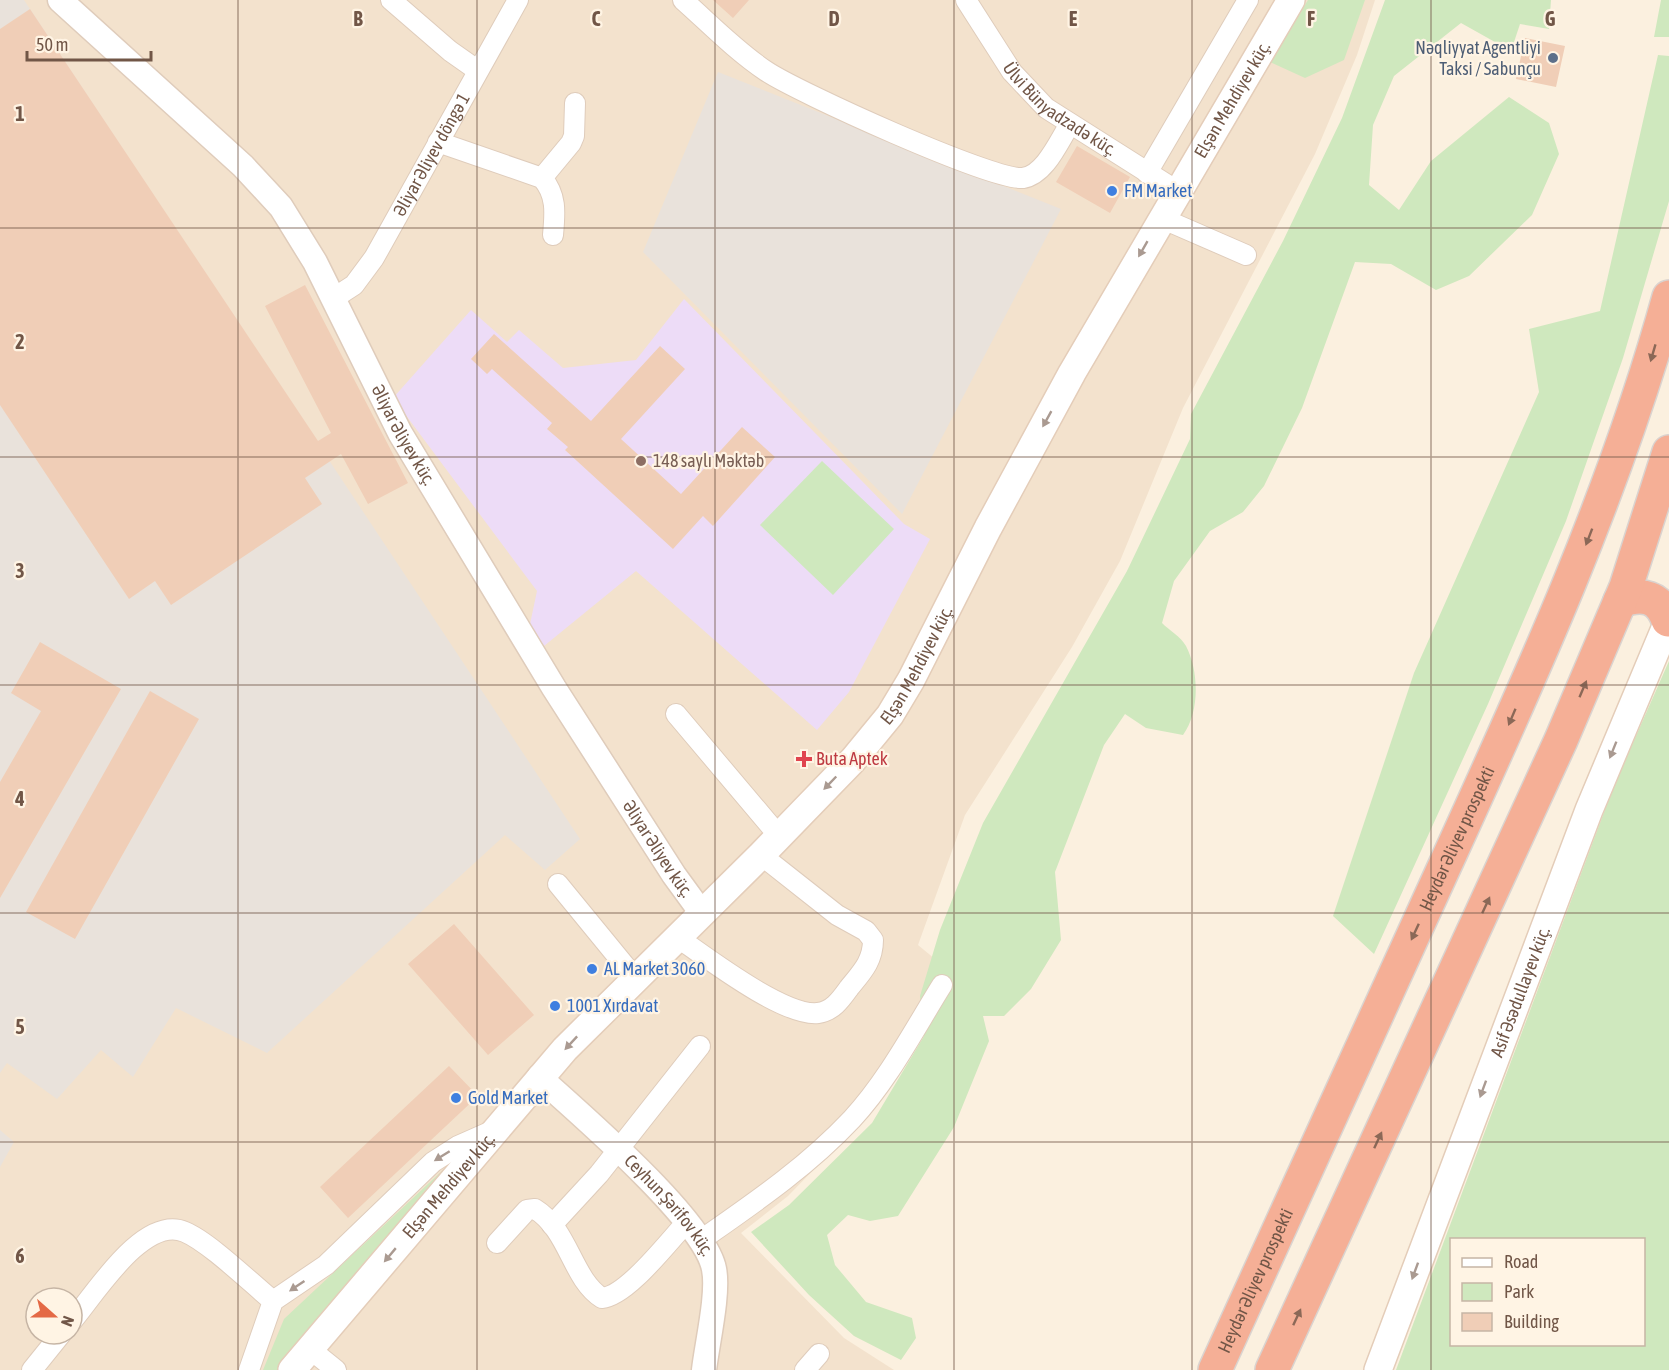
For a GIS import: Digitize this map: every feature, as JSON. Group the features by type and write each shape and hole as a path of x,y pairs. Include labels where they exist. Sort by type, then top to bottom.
{"highway":[{"name":"Heydər Əliyev prospekti","path":"1215,1370 1494,758 1581,556 1646,377 1669,297"},
{"path":"1623,594 1669,452"},
{"path":"1272,1370 1513,847 1669,489"},
{"path":"1623,594 1651,599 1664,608 1669,619"}],"main road":[{"name":"Elşən Mehdiyev küç.","path":"292,1370 539,1077 870,741 911,680 1040,431 1161,218 1290,0"},
{"name":"Asif Əsədullayev küç.","path":"1378,1370 1589,810 1669,619"}],"street":[{"name":"Əliyar Əliyev küç.","path":"60,0 268,192 299,234 334,298 400,433 555,688 674,875 701,912"},
{"path":"391,0 450,51 477,70"},
{"name":"Əliyar Əliyev döngə 1","path":"334,298 362,276 518,0"},
{"path":"683,0 766,72 811,95 989,171 1023,178 1032,175 1042,167 1070,124"},
{"name":"Ülvi Bünyadzadə küç.","path":"966,0 1026,90 1046,108 1177,191"},
{"path":"1147,173 1248,0"},
{"path":"542,178 571,143 574,136 575,103"},
{"path":"438,142 542,178 550,188 554,202 553,235"},
{"path":"1161,218 1246,255"},
{"path":"676,714 770,845 837,915 866,931 873,940 873,954 868,964 834,1007 818,1013 798,1011 738,979 677,938"},
{"path":"558,884 635,978"},
{"path":"496,1243 527,1210 535,1209 552,1225 571,1252 583,1279 602,1298 611,1297 693,1231 787,1180 852,1119 878,1087 942,985"},
{"path":"552,1225 618,1149 700,1046"},
{"name":"Ceyhun Şərifov küç.","path":"539,1077 618,1149 693,1231 710,1253 715,1271 704,1370"},
{"path":"249,1370 273,1301 326,1265 433,1162 458,1146 494,1130"},
{"path":"84,1307 143,1239 167,1229 178,1229 195,1237 273,1301"},
{"path":"32,1370 52,1346"},
{"path":"310,1349 336,1370"},
{"path":"805,1370 819,1354"}],"shaded area":[{"path":"0,0 1375,0 1357,55 1315,154 1183,408 1120,561 1072,647 965,815 918,945 958,978 863,1119 788,1196 741,1233 844,1338 894,1370 0,1370"},
{"path":"0,0 24,0 580,839 545,870 505,835 267,1053 176,1008 133,1077 101,1050 57,1099 7,1063 0,1073"},
{"path":"718,72 1061,209 902,514 643,252"},
{"name":"148 saylı Məktəb","path":"684,299 904,524 930,539 849,692 817,730 636,571 544,646 530,624 537,591 393,398 471,310 507,342 519,330 563,368 636,360"},
{"path":"0,1130 14,1142 0,1167"}],"green space":[{"path":"1308,0 1365,0 1344,60 1305,78 1270,62"},
{"path":"1385,0 1551,0 1549,29 1520,24 1511,51 1461,23 1394,76 1373,125 1369,185 1399,210 1431,161 1509,97 1549,123 1559,154 1532,215 1469,276 1436,290 1391,264 1355,262 1302,408 1264,486 1243,512 1210,531 1174,581 1162,623 1184,643 1193,667 1196,691 1189,726 1183,735 1146,728 1125,714 1104,745 1055,872 1061,940 1031,989 1004,1016 983,1016 989,1041 954,1127 898,1216 870,1221 848,1215 827,1235 835,1265 866,1302 912,1318 916,1338 901,1360 854,1336 809,1295 751,1232 789,1205 872,1123 924,1036 920,996 940,930 983,823 1127,571 1190,439 1191,414 1283,241 1342,118"},
{"path":"1661,0 1669,0 1669,37 1654,37"},
{"path":"1658,55 1669,56 1669,201 1623,358 1566,521 1488,704 1374,954 1333,916 1414,673 1539,392 1529,329 1600,311"},
{"path":"822,461 894,529 833,595 760,525"},
{"path":"1669,661 1669,1370 1396,1370 1613,788"},
{"path":"445,1168 446,1171 280,1370 263,1370 284,1319"}],"building":[{"path":"713,0 749,0 733,18"},
{"path":"30,9 318,441 331,433 265,306 305,285 408,483 368,504 341,454 305,478 322,504 171,605 155,581 129,599 0,405 0,29"},
{"path":"1525,38 1565,46 1556,87 1516,79"},
{"path":"1077,146 1130,177 1110,213 1056,182"},
{"path":"494,334 591,421 660,346 685,369 621,439 681,494 742,427 775,457 713,526 703,516 673,549 565,450 568,447 547,429 552,423 492,369 487,374 471,359"},
{"path":"40,642 121,689 0,898 0,782 41,711 11,693"},
{"path":"150,691 199,719 75,939 26,912"},
{"path":"454,924 534,1015 488,1055 408,964"},
{"path":"449,1066 478,1096 348,1218 320,1187"}],"place":[{"name":"Nəqliyyat Agentliyi Taksi / Sabunçu","path":"1553,58"},
{"name":"FM Market","path":"1112,191"},
{"name":"148 saylı Məktəb","path":"641,461"},
{"name":"Buta Aptek","path":"804,759"},
{"name":"AL Market 3060","path":"592,969"},
{"name":"1001 Xırdavat","path":"555,1006"},
{"name":"Gold Market","path":"456,1098"}]}
